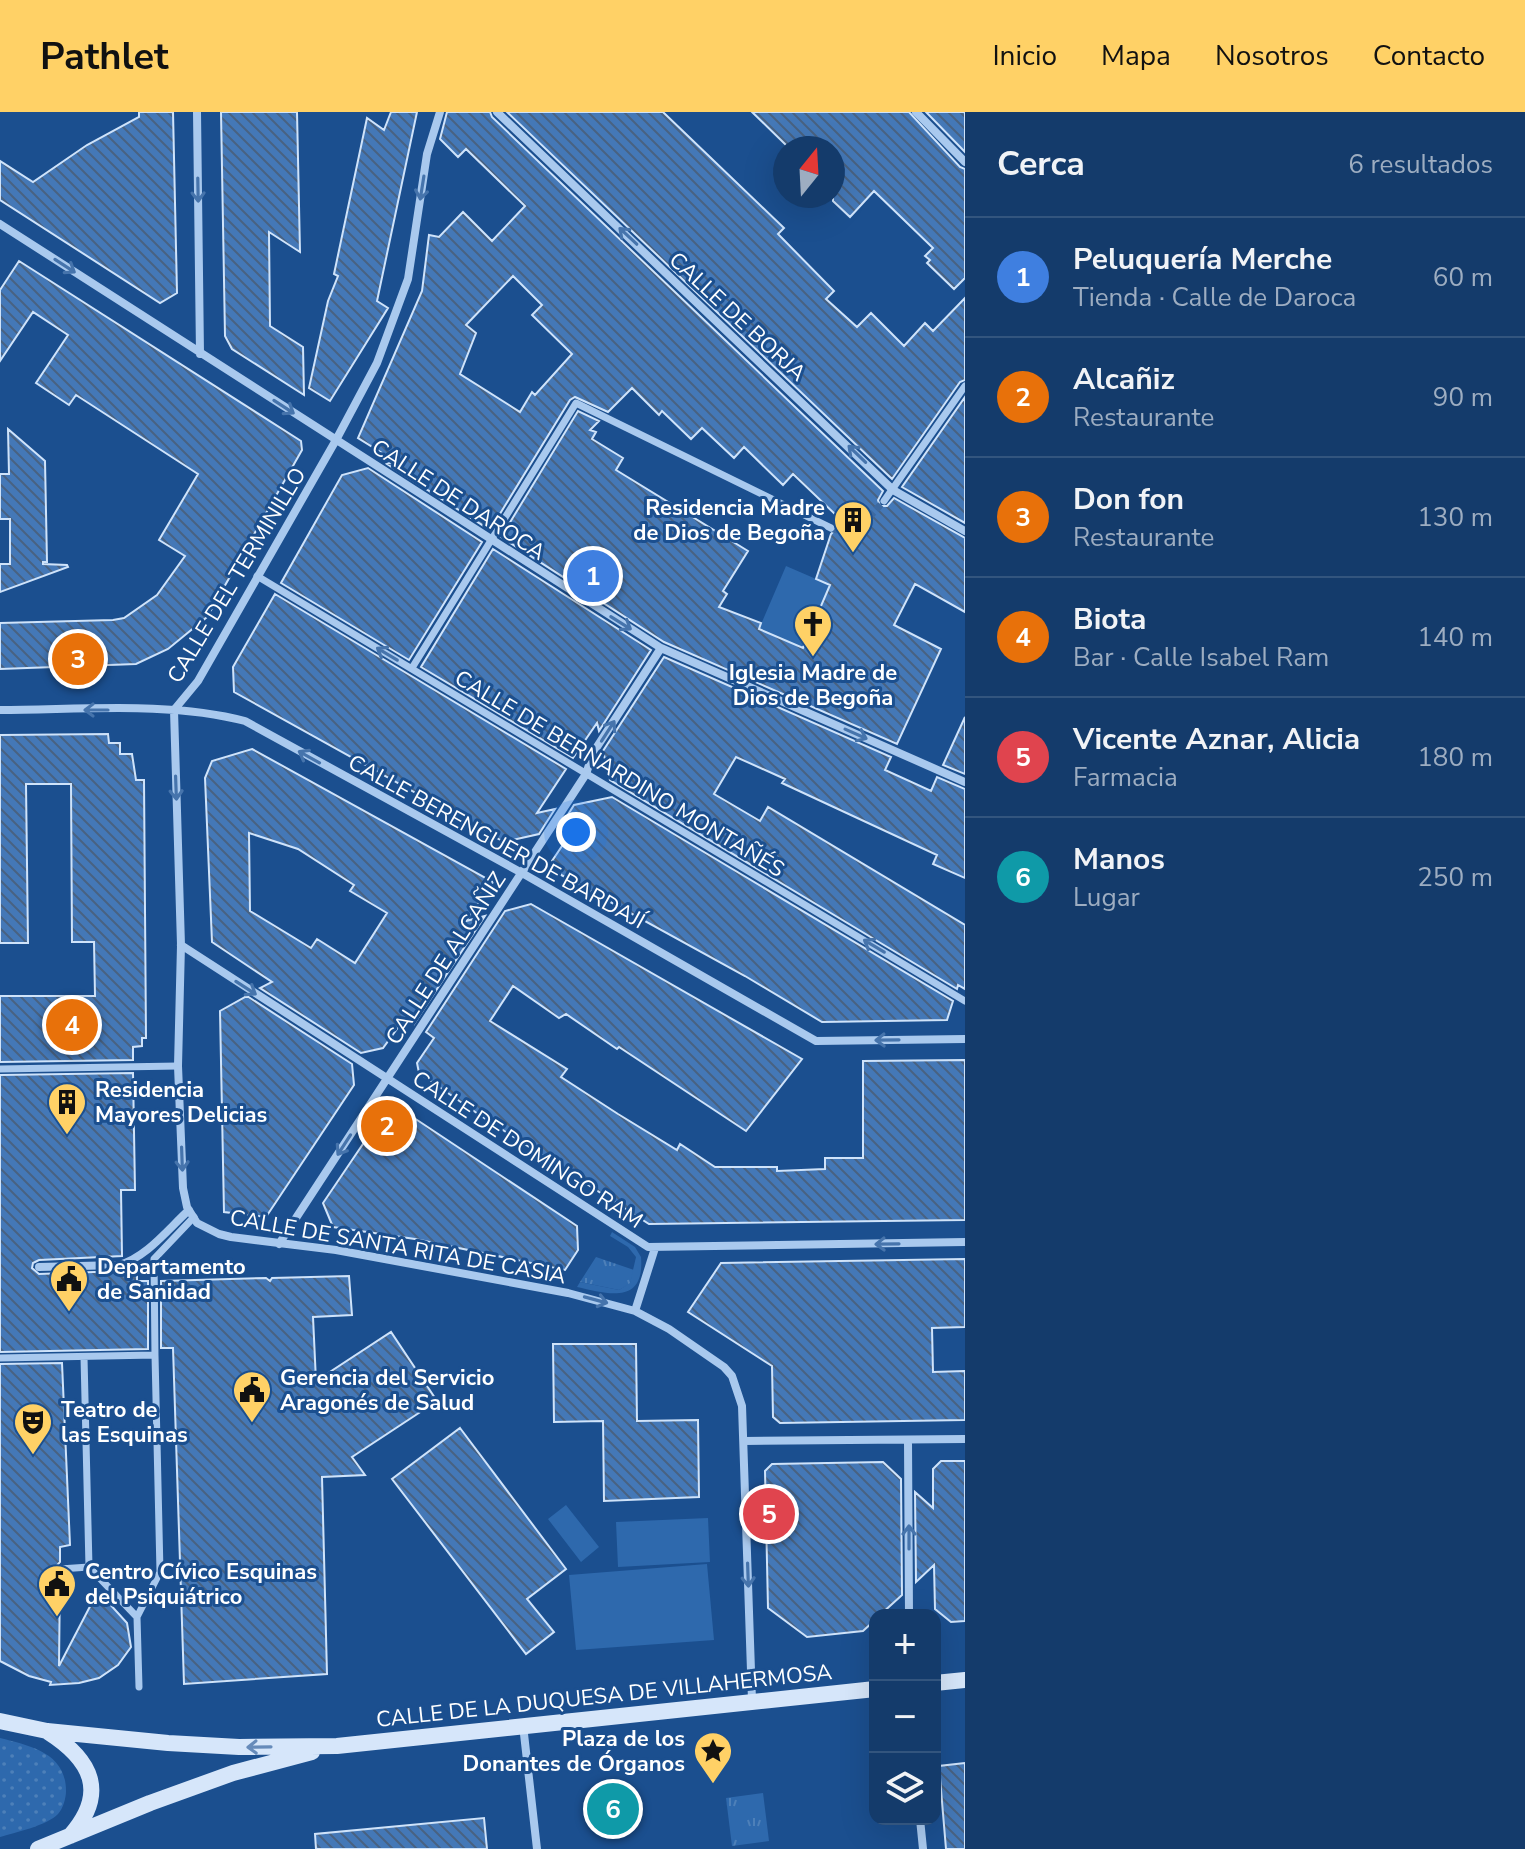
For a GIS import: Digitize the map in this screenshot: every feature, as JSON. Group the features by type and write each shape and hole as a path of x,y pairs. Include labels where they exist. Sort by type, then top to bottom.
{"main road":[{"path":"941,1682 965,1680"},
{"name":"CALLE DE LA DUQUESA DE VILLAHERMOSA","path":"0,1721 47,1731 239,1747 337,1746 869,1690"},
{"path":"47,1731 83,1761 91,1781 88,1809 81,1824 69,1837"},
{"name":"CALLE DE LA DUQUESA DE VILLAHERMOSA","path":"38,1849 233,1773 337,1746"}],"street":[{"path":"197,112 200,354"},
{"name":"CALLE DEL TERMINILLO","path":"191,1213 183,1188 178,1066 181,945 174,710 198,681 377,363 403,297 412,259 427,154 440,112"},
{"name":"CALLE DE BORJA","path":"497,112 893,490 965,530"},
{"path":"916,112 965,162"},
{"name":"CALLE DE DAROCA","path":"0,224 661,648 965,782"},
{"path":"884,501 965,386"},
{"path":"412,668 576,403 831,528"},
{"name":"CALLE DE BERNARDINO MONTAÑÉS","path":"257,576 965,1001"},
{"name":"CALLE DE ALCAÑIZ","path":"279,1244 586,774 593,753 661,648"},
{"name":"CALLE BERENGUER DE BARDAJÍ","path":"0,710 174,710 219,714 245,721 522,873 816,1041 965,1039"},
{"name":"CALLE DE DOMINGO RAM","path":"181,945 639,1242 655,1248 965,1242"},
{"path":"0,1069 178,1066"},
{"path":"39,1267 119,1265 129,1262 191,1213"},
{"path":"139,1687 137,1617 160,1572 154,1259 191,1213"},
{"name":"CALLE DE SANTA RITA DE CASIA","path":"191,1213 197,1223 219,1234 336,1250 568,1293 635,1311 715,1359 732,1376 742,1406 752,1700"},
{"name":"CALLE DE DOMINGO RAM","path":"635,1311 655,1248"},
{"path":"0,1358 155,1355"},
{"path":"84,1357 89,1567 137,1617"},
{"path":"744,1441 965,1439"},
{"path":"908,1440 909,1609"},
{"path":"60,1569 89,1567"},
{"path":"523,1725 537,1849"},
{"path":"921,1825 923,1849"}],"green space":[{"path":"786,566 830,585 803,648 759,629"},
{"path":"612,1232 635,1247 641,1257 637,1283 622,1293 577,1287 580,1282 619,1290 630,1283 636,1257 628,1247 610,1236"},
{"path":"596,1257 634,1270 630,1284 619,1290 580,1282"},
{"path":"566,1505 599,1547 581,1562 548,1519"},
{"path":"708,1518 710,1562 618,1567 616,1522"},
{"path":"707,1564 714,1640 576,1650 569,1575"},
{"path":"0,1738 45,1753 60,1768 66,1791 61,1809 53,1818 0,1837"},
{"path":"763,1793 769,1841 732,1846 726,1798"}],"building":[{"path":"139,112 173,112 177,293 160,303 0,200 0,161 33,182 87,145 139,117"},
{"path":"221,112 297,112 300,252 269,232 270,326 303,347 304,395 232,349 225,336"},
{"path":"391,112 417,112 377,301 388,308 330,401 309,388 328,301 338,276 334,274 367,118 384,130"},
{"path":"447,112 490,112 883,491 878,500 880,506 887,506 894,498 965,538 965,612 915,584 894,625 941,649 897,744 664,642 501,537 578,411 599,421 590,430 596,432 592,439 623,458 616,470 748,551 723,591 727,594 719,607 761,623 759,629 803,648 830,585 816,579 831,534 837,528 837,516 793,474 783,485 744,447 734,458 702,428 691,439 662,411 659,415 632,388 608,412 575,397 570,400 490,530 387,464 395,461 358,438 422,291 429,235 439,237 463,212 492,241 525,206 466,149 458,157 440,139","holes":["513,276 542,305 532,315 572,354 535,395 532,392 520,412 460,374 476,333 466,325"]},
{"path":"507,112 663,112 784,228 778,234 834,291 826,299 857,327 871,313 904,346 925,323 933,331 965,298 965,380 960,382 892,479"},
{"path":"752,112 909,112 965,169 965,278 954,289 927,263 930,260 925,256 933,248 874,191 850,217 840,208 845,208 845,136 777,136"},
{"path":"926,112 965,112 965,152"},
{"path":"19,261 301,441 302,450 207,617 168,649 136,664 0,669 0,623 113,620 124,618 157,595 185,556 159,540 198,474 76,395 69,405 36,383 68,335 33,312 0,361 0,290"},
{"path":"965,397 965,523 902,487"},
{"path":"8,429 45,461 47,562 43,564 68,567 0,592 0,564 10,564 10,519 0,519 0,474 9,474"},
{"path":"368,468 482,542 409,660 281,583 342,475"},
{"path":"493,549 651,650 599,731 597,723 573,758 421,667"},
{"path":"275,594 566,769 537,813 555,809 539,834 504,842 234,692 233,667"},
{"path":"664,657 891,757 885,770 931,791 937,777 965,789 965,878 933,864 937,855 782,783 785,779 736,757 714,794 760,821 768,807 965,925 965,989 958,985 957,989 610,780 603,751"},
{"path":"965,717 965,774 943,765"},
{"path":"108,734 109,743 120,743 120,754 132,754 136,780 144,780 146,1038 142,1038 142,1046 133,1047 133,1060 0,1062 0,996 95,996 94,942 72,942 71,784 26,784 28,943 0,943 0,735"},
{"path":"252,749 493,882 466,921 485,916 414,1024 405,1018 383,1048 361,1053 260,988 272,982 212,942 205,778 212,761","holes":["249,833 298,849 354,885 350,891 387,913 355,963 317,939 311,948 250,911"]},
{"path":"612,797 953,1001 947,1020 822,1022 554,871 552,861 576,825 559,829 574,805"},
{"path":"531,904 802,1059 746,1131 566,1014 559,1018 513,986 490,1021 567,1069 561,1077 618,1114 677,1150 680,1144 715,1167 777,1167 777,1171 825,1169 825,1158 863,1158 863,1061 965,1060 965,1220 649,1224 419,1073 417,1063 434,1038 426,1032 505,911"},
{"path":"247,996 352,1064 354,1085 266,1217 224,1212 220,1011"},
{"name":"Residencia Mayores Delicias","path":"133,1073 135,1190 121,1190 122,1256 39,1260 33,1263 32,1268 39,1274 122,1271 122,1274 137,1274 137,1281 148,1281 148,1349 0,1352 0,1075"},
{"path":"396,1106 577,1226 578,1250 565,1270 415,1239 333,1227 323,1203 388,1107"},
{"path":"965,1259 965,1327 932,1328 933,1372 965,1371 965,1420 780,1423 773,1417 772,1366 688,1312 721,1263"},
{"path":"349,1276 352,1315 313,1317 316,1381 391,1332 437,1401 352,1457 365,1475 322,1477 327,1674 184,1684 173,1348 161,1348 161,1281 266,1278 270,1281 272,1278"},
{"path":"553,1344 636,1344 637,1421 698,1420 699,1497 604,1501 603,1421 554,1422"},
{"path":"62,1363 70,1545 60,1547 60,1562 54,1569 60,1575 59,1666 98,1591 127,1623 131,1647 118,1665 99,1678 50,1685 51,1682 29,1676 0,1661 0,1364"},
{"path":"460,1428 566,1569 527,1599 554,1632 526,1654 392,1479"},
{"path":"941,1461 965,1461 965,1621 951,1622 941,1614 941,1609 935,1609 934,1565 916,1582 915,1492 933,1508 933,1469"},
{"path":"883,1462 901,1479 902,1595 887,1609 869,1609 869,1626 863,1631 807,1637 768,1608 765,1471 772,1464"},
{"path":"965,1763 965,1849 946,1849 941,1766"},
{"path":"484,1818 487,1849 316,1849 315,1834"}],"tunnel":[{"path":"831,528 854,528 884,501"}],"place":[{"name":"Residencia Madre de Dios de Begoña","path":"853,554"},
{"name":"Peluquería Merche","path":"593,576"},
{"name":"Iglesia Madre de Dios de Begoña","path":"813,658"},
{"name":"Don fon","path":"78,659"},
{"name":"Biota","path":"72,1025"},
{"name":"Alcañiz","path":"387,1126"},
{"name":"Residencia Mayores Delicias","path":"67,1136"},
{"name":"Departamento de Sanidad","path":"69,1313"},
{"name":"Gerencia del Servicio Aragonés de Salud","path":"252,1424"},
{"name":"Teatro de las Esquinas","path":"33,1456"},
{"name":"Vicente Aznar, Alicia","path":"769,1514"},
{"name":"Centro Cívico Esquinas del Psiquiátrico","path":"57,1618"},
{"name":"Plaza de los Donantes de Órganos","path":"713,1785"},
{"name":"Manos","path":"613,1809"}]}
